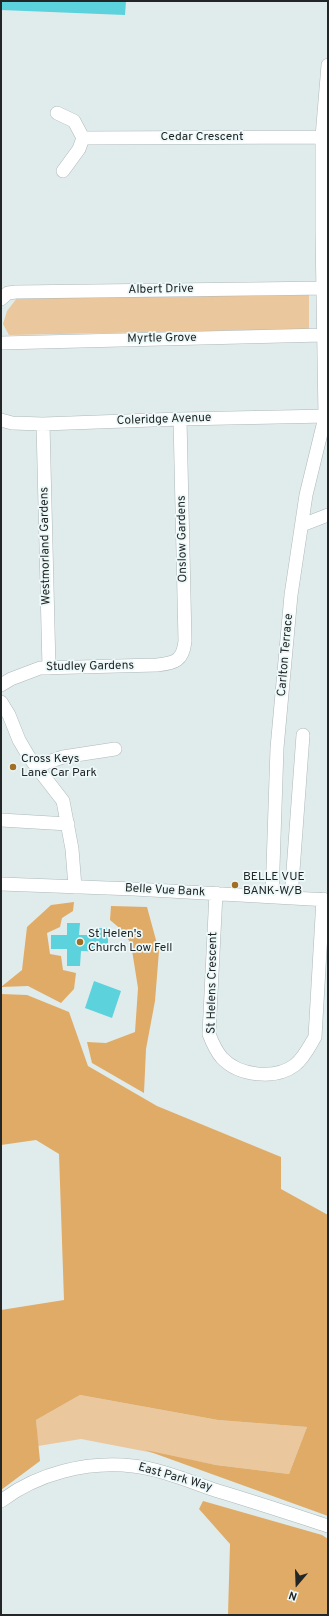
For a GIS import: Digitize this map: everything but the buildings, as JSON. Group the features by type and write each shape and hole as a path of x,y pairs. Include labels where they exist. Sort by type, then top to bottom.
{"street":[{"name":"Carlton Terrace","path":"272,897 278,748 290,595 306,495 326,417 323,335 325,288 322,137 328,65"},
{"path":"57,113 74,120 83,138 79,149 63,171"},
{"name":"Cedar Crescent","path":"83,138 322,137"},
{"name":"Albert Drive","path":"1,299 8,293 16,292 325,288"},
{"name":"Myrtle Grove","path":"1,343 323,335"},
{"name":"Coleridge Avenue","path":"1,420 12,423 43,424 180,419 326,417"},
{"name":"Onslow Gardens","path":"180,419 185,641 184,651 180,658"},
{"name":"Westmorland Gardens","path":"43,424 49,668"},
{"path":"302,525 328,515"},
{"name":"Studley Gardens","path":"1,685 40,668 157,665 174,662 180,658"},
{"path":"1,702 9,715 23,747 63,801 68,824 75,887"},
{"path":"292,898 303,735"},
{"path":"36,766 64,757 115,748"},
{"path":"1,820 68,824"},
{"name":"Belle Vue Bank","path":"1,884 326,899"},
{"name":"St Helens Crescent","path":"216,893 209,1034 214,1046 222,1058 235,1069 269,1074 281,1072 295,1065 315,1037 326,899"},
{"name":"East Park Way","path":"1,1500 28,1483 54,1473 111,1465 134,1466 328,1526"}],"shaded area":[{"path":"309,295 309,329 9,335 3,324 7,311 17,298"},
{"path":"74,902 73,911 62,918 60,927 47,933 50,954 61,956 63,970 76,973 74,989 61,1003 28,986 1,987 22,970 27,927 51,905"},
{"path":"111,906 147,907 159,951 155,1001 146,1049 144,1093 92,1063 87,1042 106,1043 135,1032 138,988 131,944 123,931 110,920"},
{"path":"1,994 27,995 69,1012 88,1066 157,1106 281,1157 281,1189 328,1215 328,1516 145,1450 216,1465 289,1474 307,1427 218,1420 80,1395 36,1420 40,1461 1,1490 1,1310 64,1300 59,1154 36,1140 1,1145"},
{"path":"80,1395 218,1420 307,1427 289,1474 216,1465 81,1439 38,1446 36,1420"},
{"path":"203,1501 322,1535 328,1539 328,1615 228,1615 230,1544 199,1509"}],"place":[{"name":"Cross Keys Lane Car Park","path":"13,767"},
{"name":"BELLE VUE BANK-W/B","path":"235,885"},
{"name":"St Helen's Church Low Fell","path":"80,942"}]}
